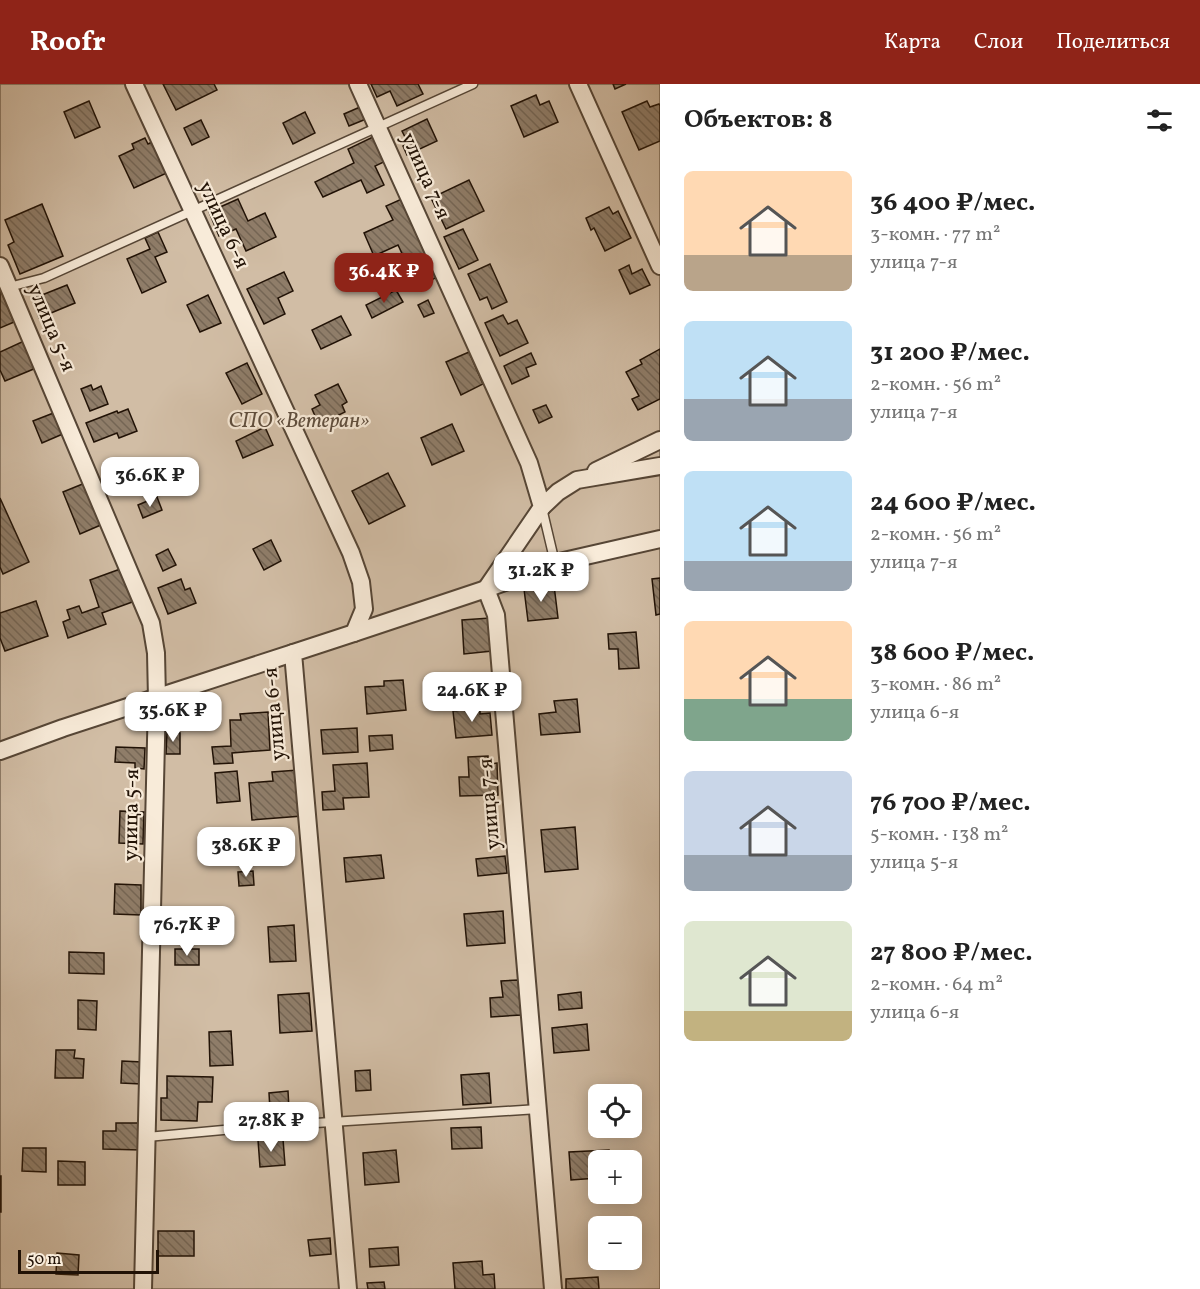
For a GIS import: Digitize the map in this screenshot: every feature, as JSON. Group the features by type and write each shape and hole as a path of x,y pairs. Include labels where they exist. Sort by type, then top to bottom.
{"street":[{"name":"улица 6-я","path":"134,84 351,553 361,582 364,609 354,633 293,653 348,1289"},
{"name":"улица 7-я","path":"358,84 529,464 542,507"},
{"path":"578,84 660,266"},
{"name":"улица 5-я","path":"0,266 151,623 156,653 157,699 143,1289"},
{"path":"486,589 542,507 558,492 577,480 660,440"},
{"path":"577,480 660,466"},
{"path":"354,633 486,589 555,563 660,539"},
{"name":"улица 7-я","path":"486,589 496,615 553,1289"},
{"path":"0,751 63,728 293,653"}],"lane":[{"path":"9,287 44,278 473,84"},
{"path":"542,507 555,563"},
{"path":"147,1137 539,1109"}],"green space":[{"name":"СПО «Ветеран»","path":"0,84 660,84 660,1289 0,1289"}],"building":[{"path":"163,84 214,84 217,90 176,110"},
{"path":"371,84 418,84 423,94 397,106 390,91 377,97"},
{"path":"613,84 626,84 615,89"},
{"path":"536,95 540,105 549,101 558,122 524,137 511,106"},
{"path":"89,101 100,127 75,138 64,112"},
{"path":"647,101 650,107 659,104 660,106 660,141 639,150 622,112"},
{"path":"360,107 366,119 349,126 344,114"},
{"path":"305,112 315,133 293,144 283,123"},
{"path":"427,119 437,141 407,155 403,146 408,143 402,131"},
{"path":"201,120 209,137 192,145 184,128"},
{"path":"377,135 388,160 375,166 384,185 367,193 361,180 323,197 315,182 354,163 348,149"},
{"path":"145,138 148,144 154,141 169,172 134,188 119,156 134,149 132,144"},
{"path":"469,180 484,211 446,229 431,198"},
{"path":"404,198 440,276 409,290 403,279 412,275 398,245 374,256 364,233 393,220 386,206"},
{"path":"238,199 248,221 265,213 276,237 246,251 236,229 219,236 209,212"},
{"path":"42,204 63,256 20,274 8,245 14,242 5,220"},
{"path":"609,207 613,214 618,211 631,238 605,251 594,228 591,230 586,218"},
{"path":"463,229 478,260 459,269 444,237"},
{"path":"158,232 167,252 155,257 166,282 142,293 127,259 150,249 145,238"},
{"path":"490,264 507,302 492,309 487,297 480,300 468,274"},
{"path":"629,265 632,274 642,269 650,285 630,294 619,270"},
{"path":"284,272 293,291 278,298 285,314 264,324 247,289"},
{"path":"67,285 75,303 39,318 32,299"},
{"path":"396,290 403,302 372,318 366,305"},
{"path":"0,292 14,322 0,328"},
{"path":"208,295 221,323 200,332 187,305"},
{"path":"428,300 434,313 424,317 418,305"},
{"path":"503,315 508,324 517,320 528,343 500,356 485,323"},
{"path":"341,316 351,335 321,349 312,330"},
{"path":"24,341 36,368 5,381 0,370 0,352"},
{"path":"660,349 660,399 638,410 632,399 639,396 626,372 642,364 640,360"},
{"path":"469,352 483,384 461,395 446,362"},
{"path":"531,353 536,364 526,368 529,376 512,384 504,366"},
{"path":"247,363 262,394 242,404 226,373"},
{"path":"338,384 347,402 342,405 345,412 319,425 312,409 320,405 315,395"},
{"path":"91,385 93,390 101,386 108,404 90,411 81,389"},
{"path":"546,405 552,417 539,423 533,410"},
{"path":"128,409 137,431 119,438 117,433 94,442 86,423"},
{"path":"56,412 65,433 42,443 33,421"},
{"path":"452,424 464,451 432,465 421,438"},
{"path":"265,427 273,445 243,458 236,441"},
{"path":"388,473 405,506 369,524 352,491"},
{"path":"85,483 103,524 80,534 63,492"},
{"path":"157,497 162,510 143,518 138,505"},
{"path":"0,498 29,562 3,574 0,567"},
{"path":"271,540 281,561 264,570 253,549"},
{"path":"168,549 176,565 163,571 156,555"},
{"path":"123,568 135,601 102,613 106,624 68,638 63,622 70,619 67,610 79,606 82,613 99,607 90,580"},
{"path":"660,578 660,614 656,615 652,579"},
{"path":"181,579 185,590 190,588 196,603 168,614 158,588"},
{"path":"554,585 558,618 528,621 524,589"},
{"path":"36,601 48,636 5,651 0,638 0,613"},
{"path":"490,618 492,651 464,654 462,620"},
{"path":"636,632 639,668 619,669 618,649 609,649 608,634"},
{"path":"403,680 406,710 367,714 365,687 384,686 384,681"},
{"path":"577,699 580,732 541,735 539,714 556,712 554,701"},
{"path":"480,708 480,714 490,713 492,735 456,738 453,711"},
{"path":"268,712 270,750 232,753 233,763 214,764 212,747 231,746 230,720 241,720 240,714"},
{"path":"357,728 358,752 323,754 321,730"},
{"path":"167,732 180,733 180,754 166,754"},
{"path":"392,735 393,749 370,751 369,736"},
{"path":"116,747 145,748 144,769 135,768 135,763 115,762"},
{"path":"488,756 488,764 497,763 498,795 460,796 459,777 469,777 468,757"},
{"path":"367,763 369,797 343,798 344,809 323,810 322,792 335,791 333,765"},
{"path":"298,770 302,816 252,820 249,783 273,781 272,772"},
{"path":"237,771 240,801 217,803 215,773"},
{"path":"120,811 144,812 143,844 119,843"},
{"path":"575,827 578,869 545,872 541,830"},
{"path":"381,855 384,878 346,882 344,858"},
{"path":"505,856 507,873 478,876 476,859"},
{"path":"253,871 254,885 239,886 238,872"},
{"path":"115,884 141,885 141,915 114,914"},
{"path":"503,911 505,943 467,946 464,914"},
{"path":"294,925 296,961 270,962 268,927"},
{"path":"175,949 199,949 199,965 175,965"},
{"path":"69,952 104,953 104,974 69,973"},
{"path":"518,980 521,1015 491,1017 490,998 503,997 501,981"},
{"path":"581,992 582,1008 559,1010 558,995"},
{"path":"309,993 312,1031 280,1033 278,995"},
{"path":"78,1000 97,1001 96,1030 78,1029"},
{"path":"587,1024 589,1050 554,1053 552,1028"},
{"path":"231,1031 233,1065 210,1066 209,1032"},
{"path":"56,1050 75,1050 74,1058 84,1059 83,1078 55,1078"},
{"path":"122,1061 142,1062 141,1084 121,1083"},
{"path":"370,1070 371,1090 356,1091 355,1071"},
{"path":"489,1073 491,1103 463,1105 461,1075"},
{"path":"167,1076 213,1077 212,1102 198,1102 197,1121 161,1120 161,1098 167,1098"},
{"path":"288,1091 289,1109 270,1111 269,1093"},
{"path":"116,1123 141,1123 141,1150 103,1149 103,1131 116,1131"},
{"path":"481,1127 482,1148 452,1149 451,1128"},
{"path":"283,1139 285,1165 260,1167 258,1140"},
{"path":"23,1148 46,1148 46,1172 22,1171"},
{"path":"396,1150 399,1182 365,1185 363,1153"},
{"path":"588,1151 588,1179 571,1180 569,1152"},
{"path":"58,1161 85,1162 85,1185 58,1185"},
{"path":"1,1176 1,1212 0,1212"},
{"path":"158,1231 194,1231 194,1256 158,1256"},
{"path":"330,1238 331,1254 310,1256 308,1240"},
{"path":"398,1247 399,1265 370,1267 369,1249"},
{"path":"57,1253 79,1255 78,1275 56,1274"},
{"path":"482,1261 483,1275 494,1274 495,1289 455,1289 453,1263"},
{"path":"598,1277 599,1289 566,1289 566,1279"},
{"path":"384,1282 385,1289 368,1289 367,1283"}]}
